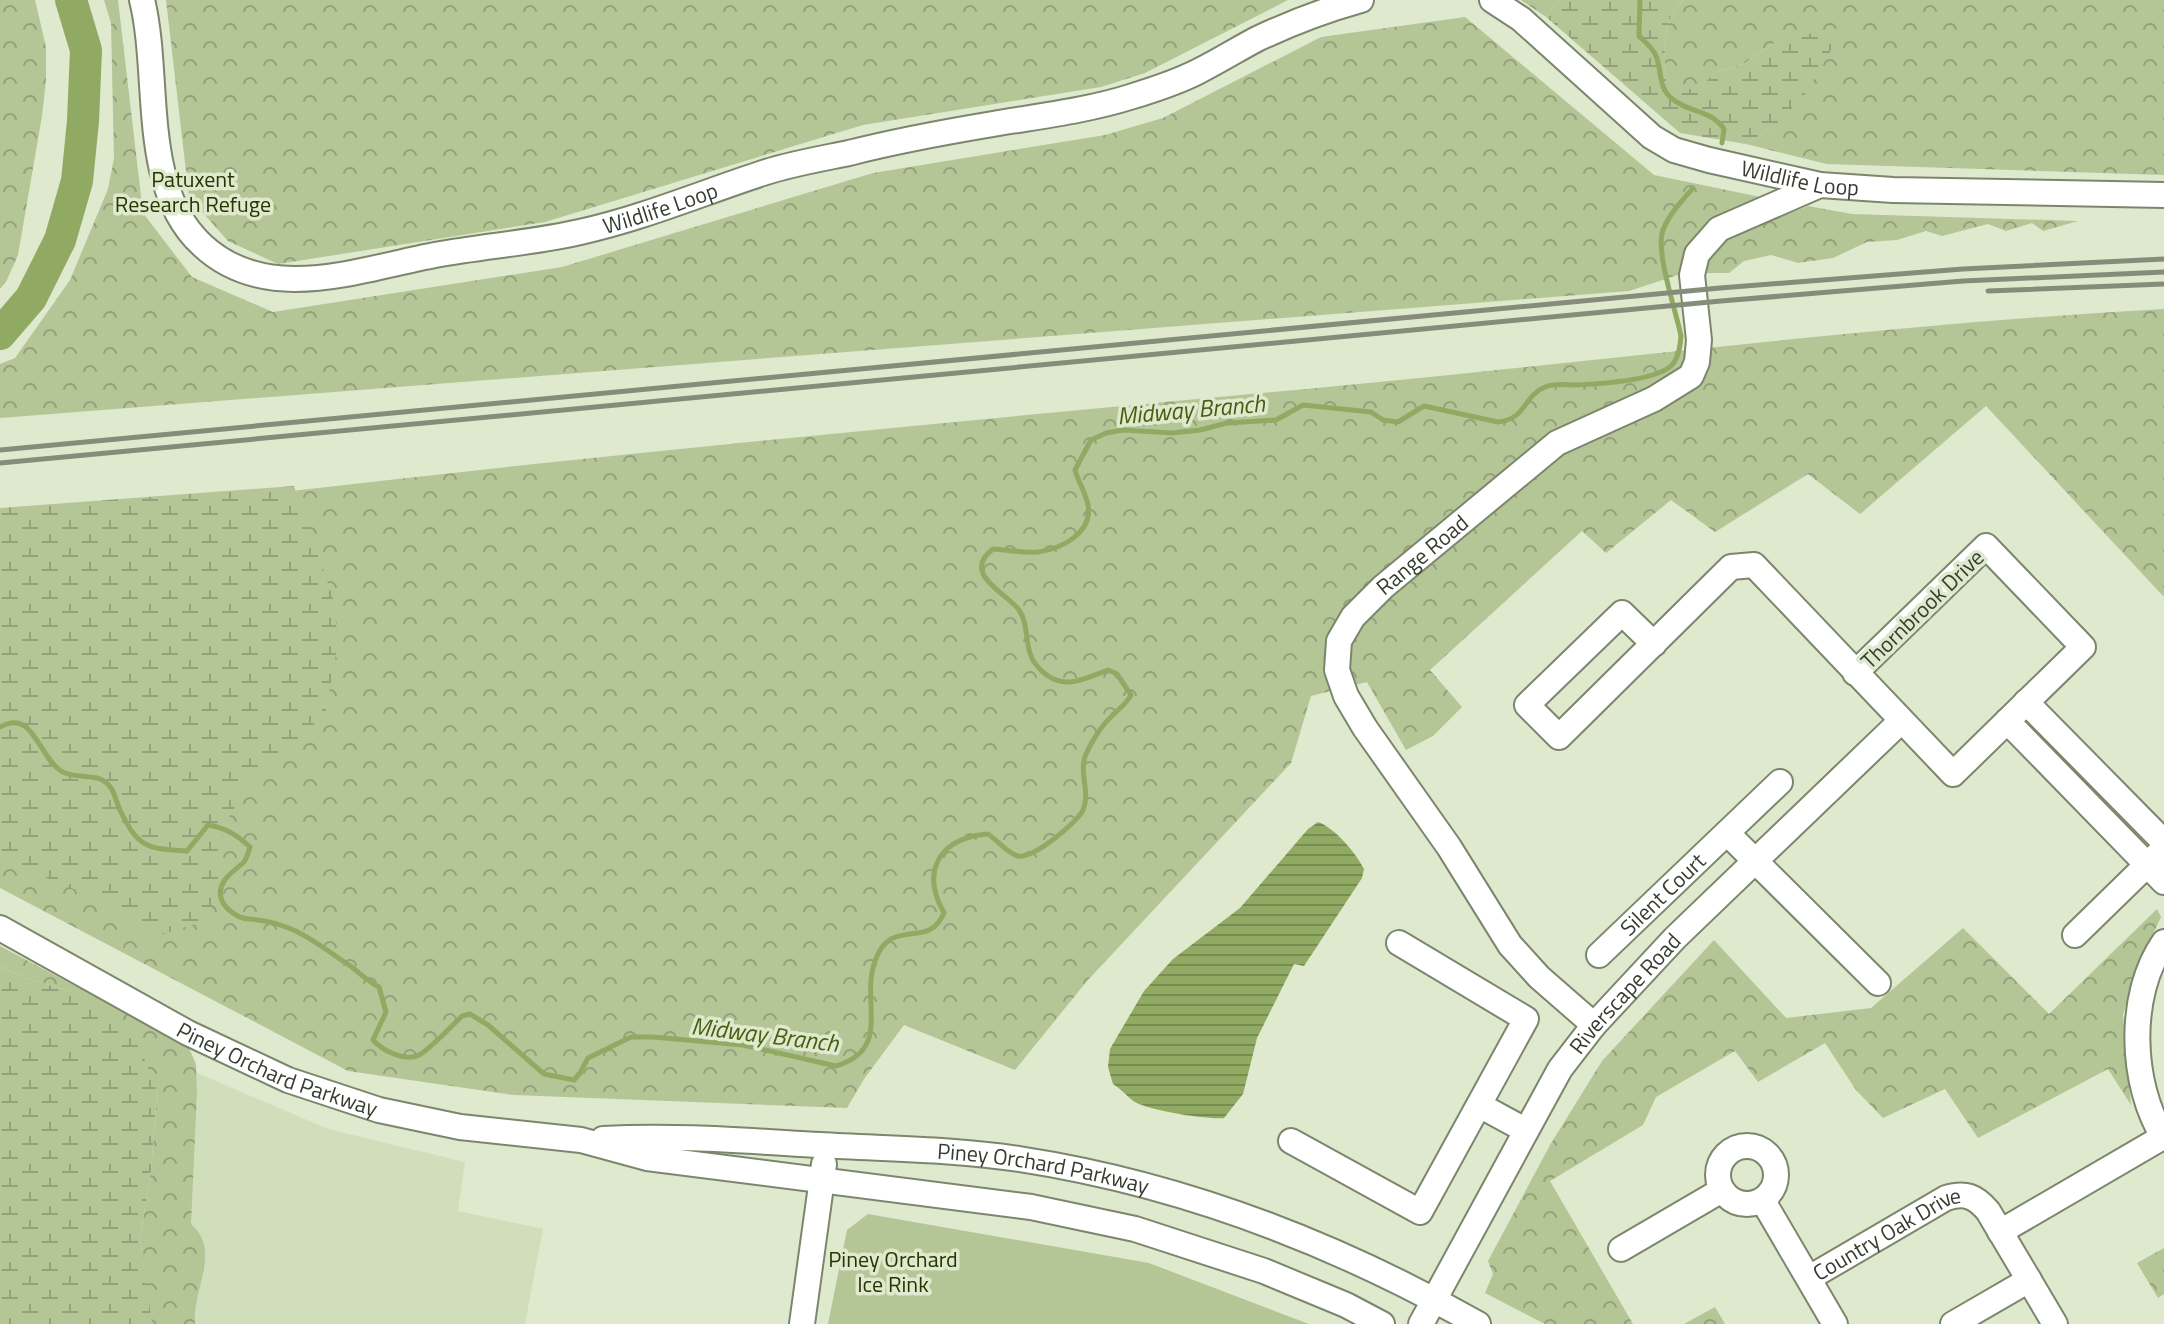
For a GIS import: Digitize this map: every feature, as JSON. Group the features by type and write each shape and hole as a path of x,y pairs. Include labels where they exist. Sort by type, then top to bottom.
{"street":[{"name":"Wildlife Loop","path":"142,0 163,173 170,199 183,222 202,246 229,264 265,277 303,280 582,232 676,205 764,173 884,144 1090,108 1197,73 1256,40 1321,11 1361,0"},
{"name":"Wildlife Loop","path":"1492,0 1521,19 1652,137 1674,150 1820,185 1893,190 2164,195"},
{"name":"Range Road","path":"1594,1025 1539,977 1510,945 1449,847 1365,728 1346,696 1337,670 1339,641 1353,617 1383,587 1557,443 1654,399 1691,376 1697,362 1699,340 1692,275 1697,254 1719,229 1820,185"},
{"name":"Thornbrook Drive","path":"1986,546 2083,647 1953,774 1855,673 1986,546"},
{"path":"1654,644 1622,613 1527,705 1559,737 1654,644 1731,567 1754,565 1855,673"},
{"path":"2026,702 2160,859"},
{"name":"Riverscape Road","path":"1421,1324 1560,1069 1594,1025 1675,938 1901,721"},
{"path":"2007,721 2160,859"},
{"name":"Silent Court","path":"1599,955 1780,782"},
{"path":"1727,833 1878,983"},
{"path":"2075,935 2160,859"},
{"name":"Piney Orchard Parkway","path":"0,928 188,1033 288,1080 379,1110 460,1127 581,1140 647,1158 1004,1203 1135,1229 1264,1271 1346,1305 1382,1324"},
{"path":"2000,1232 2164,1138 2155,1124 2138,1069 2140,999 2156,953 2164,942"},
{"path":"1291,1141 1420,1212 1526,1019 1399,943"},
{"path":"1479,1105 1525,1130"},
{"name":"Piney Orchard Parkway","path":"581,1140 653,1136 950,1152 1019,1159 1095,1173 1200,1200 1286,1230 1365,1264 1478,1324"},
{"path":"802,1324 826,1145"},
{"path":"1753,1147 1772,1159 1776,1181 1772,1192 1763,1201 1742,1204 1731,1200 1722,1190 1718,1170 1732,1150 1753,1147"},
{"path":"1621,1249 1722,1190"},
{"name":"Country Oak Drive","path":"1835,1324 1809,1278 1946,1198 1957,1195 1980,1201 2055,1324"},
{"path":"1763,1201 1809,1278"},
{"path":"1953,1324 2029,1280"}],"shaded area":[{"path":"1318,822 1338,835 1350,849 1364,869 1362,878 1304,966 1294,964 1257,1038 1243,1094 1224,1118 1176,1114 1138,1104 1113,1084 1108,1067 1110,1049 1144,991 1173,959 1240,908 1308,829"},
{"path":"181,1066 328,1129 465,1162 458,1211 543,1229 525,1324 164,1324"}],"green space":[{"path":"0,0 35,0 46,47 46,80 18,255 0,289"},
{"path":"104,0 118,0 143,213 192,277 273,312 562,267 873,173 1105,135 1163,118 1321,37 1465,17 1654,175 1775,200 1711,226 1684,273 1629,291 0,418 0,364 15,358 70,280 108,189 114,158 111,23"},
{"name":"Patuxent Research Refuge","path":"166,0 1288,0 1145,73 1101,87 863,125 545,222 278,264 228,241 189,197"},
{"path":"1521,0 1558,0 1546,17"},
{"path":"1558,0 1683,0 1670,17 1667,27 1666,81 1695,91 1718,71 1742,65 1779,40 1844,27 1806,93 1777,124 1746,144 1680,133 1546,17"},
{"path":"1683,0 2164,0 2164,175 1827,164 1746,144 1777,124 1779,40 1742,65 1718,71 1695,92 1666,81 1667,27 1670,17"},
{"path":"1808,206 1852,214 2078,221 2043,231 2032,223 2006,231 1988,224 1942,236 1926,231 1897,240 1867,242 1833,258 1798,263 1771,255 1744,261 1729,273 1702,273 1706,254 1723,240"},
{"path":"2164,309 2164,597 1986,406 1860,514 1808,474 1715,532 1671,500 1606,553 1582,531 1430,670 1462,707 1433,736 1406,750 1367,682 1311,696 1291,763 1087,981 1015,1070 904,1025 864,1079 847,1108 514,1095 348,1071 0,888 0,527 336,486 673,450 1858,333"},
{"path":"294,486 334,601 338,643 326,710 290,753 244,790 223,828 218,894 205,921 147,939 96,898 0,859 0,508"},
{"path":"2157,909 2161,917 2136,970 2123,1015 2131,1105 2108,1069 1978,1138 1945,1089 1883,1118 1856,1090 1825,1043 1758,1082 1735,1051 1656,1097 1643,1125 1550,1181 1633,1324 1545,1324 1485,1293 1493,1274 1488,1261 1550,1145 1602,1061 1714,940 1786,1018 1871,1008 1963,928 2049,1014"},
{"path":"0,946 188,1046 196,1064 197,1092 191,1224 200,1235 205,1258 195,1324 152,1324 150,1315 140,1237 151,1171 157,1091 70,991 25,978 0,966"},
{"path":"0,966 25,978 70,991 132,1028 157,1091 151,1171 140,1237 152,1324 0,1324"},
{"name":"Piney Orchard Ice Rink","path":"868,1214 1149,1263 1309,1324 828,1324 847,1230"},
{"path":"2164,1248 2164,1294 2158,1298 2137,1263"},
{"path":"1715,1307 1725,1324 1684,1324"}],"waterway":[{"path":"0,334 31,298 60,240 77,181 86,50 71,0"},
{"name":"Midway Branch","path":"1640,0 1639,36 1655,53 1666,93 1684,106 1706,114 1719,123 1724,129 1722,143"},
{"name":"Midway Branch","path":"0,727 20,724 28,729 61,771 94,777 106,783 126,823 146,844 187,851 208,825 226,830 250,847 246,860 226,878 221,887 225,906 245,919 278,924 302,934 379,987 386,1012 373,1040 394,1054 407,1057 419,1055 462,1016 470,1014 488,1025 544,1074 574,1080 588,1058 631,1037 743,1045 836,1066 853,1058 864,1048 869,1036 871,977 882,947 890,939 929,930 944,913 934,883 939,859 958,842 988,834 1014,855 1025,855 1064,831 1083,810 1086,796 1083,768 1088,750 1103,725 1131,695 1117,674 1108,670 1068,682 1044,673 1031,656 1019,610 989,582 981,567 984,558 993,549 1038,552 1074,538 1086,524 1088,515 1086,496 1075,470 1091,440 1123,430 1172,433 1227,423 1276,420 1303,405 1371,412 1383,420 1398,422 1424,406 1498,422 1514,417 1532,396 1549,386 1598,384 1653,375 1672,365 1681,336 1664,266 1663,230 1693,188"}],"railway":[{"path":"0,450 1720,288 1963,269 2164,259"},
{"path":"0,463 1721,301 1963,281 2164,272"},
{"path":"1988,291 2164,284"}]}
